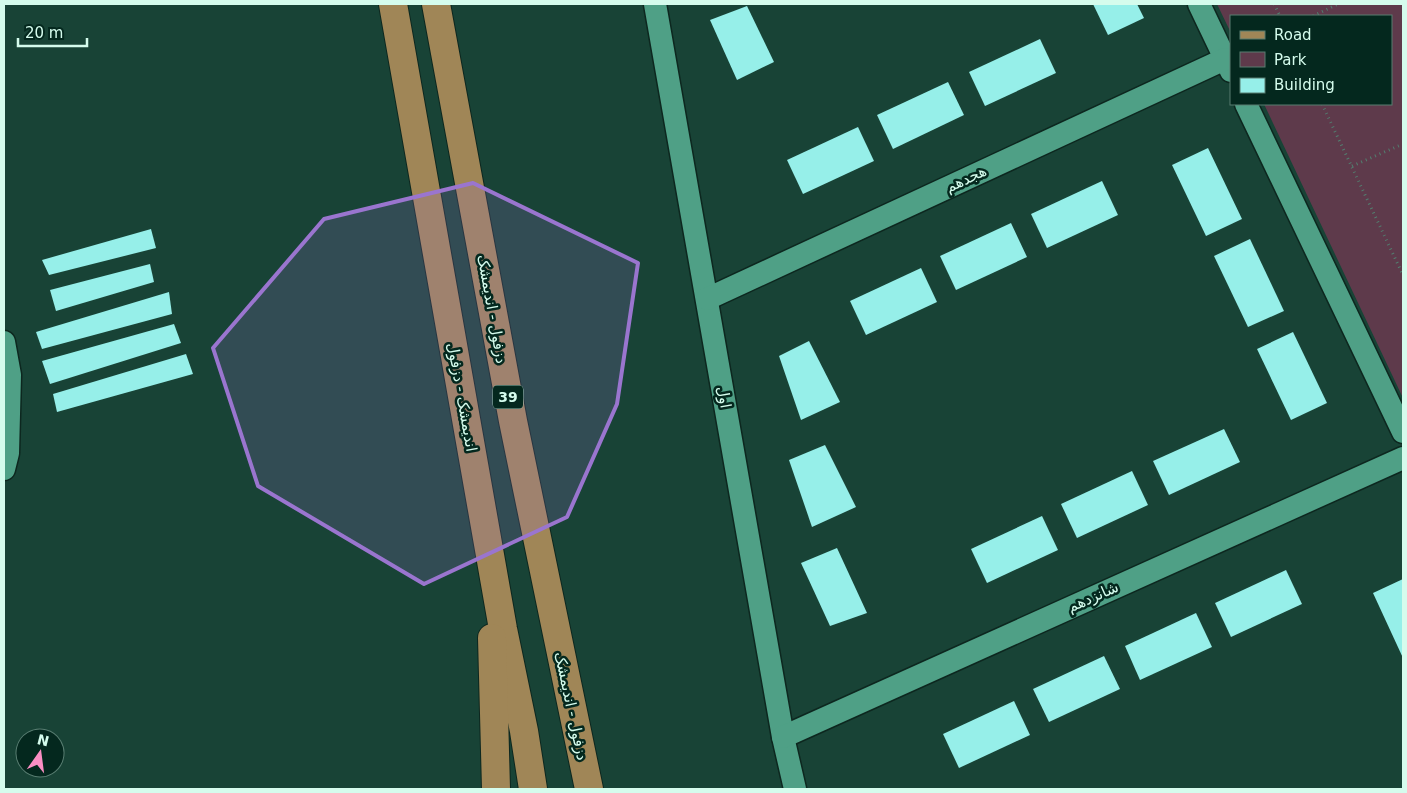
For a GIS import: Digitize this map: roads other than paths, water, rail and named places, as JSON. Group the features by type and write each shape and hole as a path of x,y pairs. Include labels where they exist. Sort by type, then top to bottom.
{"main road":[{"name":"اندیمشک - دزفول","path":"392,4 533,789"},
{"name":"دزفول - اندیمشک","path":"436,4 512,421 589,789"},
{"path":"489,549 496,789"}],"street":[{"name":"اول","path":"656,4 783,737 795,789"},
{"path":"1199,4 1228,65"},
{"name":"هجدهم","path":"707,299 1228,65"},
{"path":"1246,105 1403,432"},
{"path":"4,342 10,375 8,453 4,469"},
{"name":"شانزدهم","path":"783,737 1403,458"}]}
